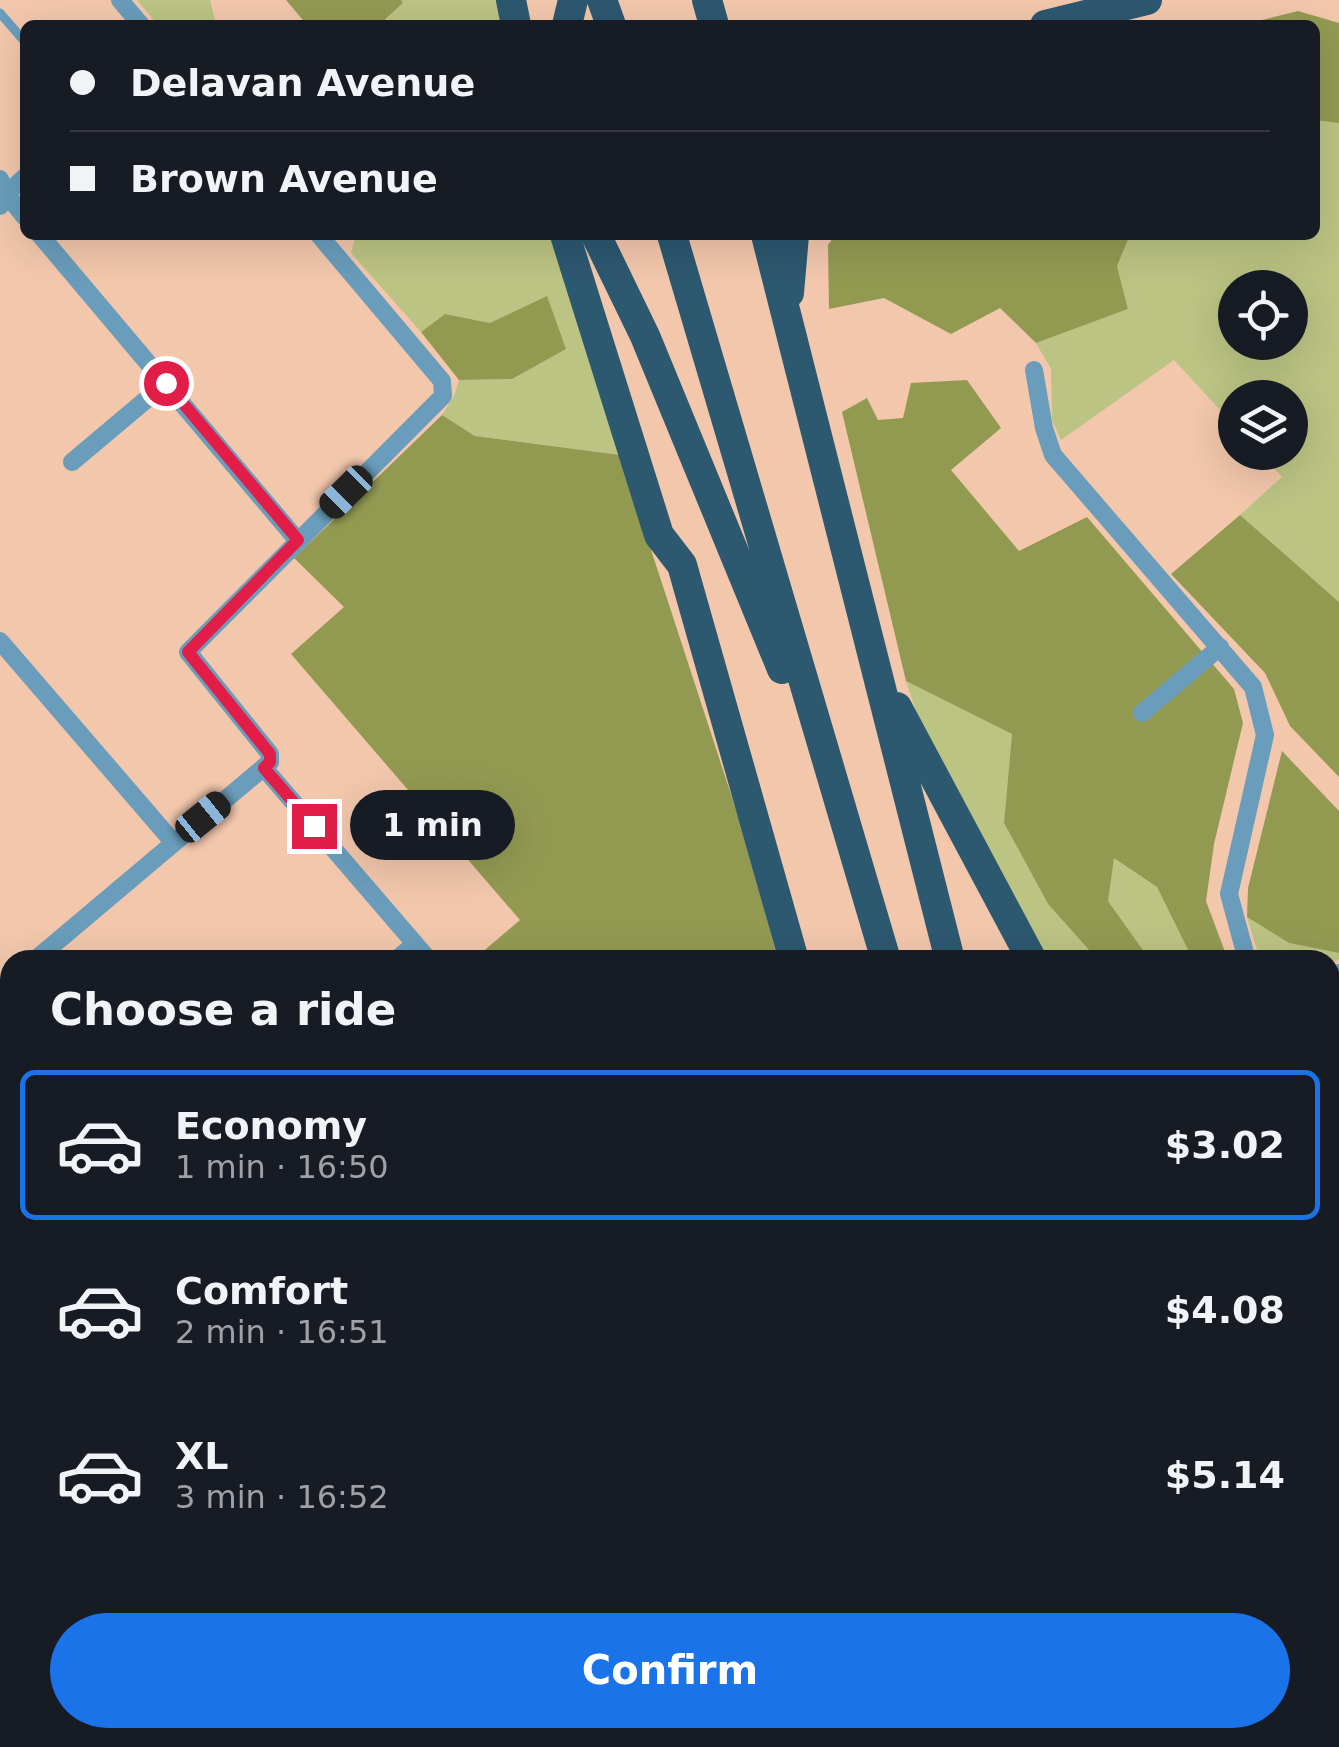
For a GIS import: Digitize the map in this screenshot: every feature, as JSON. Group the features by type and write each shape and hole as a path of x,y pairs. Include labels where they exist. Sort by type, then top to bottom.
{"highway":[{"path":"1065,20 1147,0"},
{"path":"567,240 659,535 682,565"},
{"path":"597,240 623,352 791,950"},
{"path":"598,240 645,336 844,822"},
{"path":"673,240 883,950"},
{"path":"767,240 947,950"},
{"path":"787,316 794,240"},
{"path":"875,666 1027,950"}],"street":[{"path":"120,0 137,20"},
{"path":"2,193 20,212"},
{"path":"44,240 298,540"},
{"path":"47,950 270,762 270,754 188,652 443,396 442,381 323,240"},
{"path":"1034,370 1044,428 1054,455 1253,687 1265,735 1228,894 1244,950"},
{"path":"72,462 166,383"},
{"path":"0,641 173,842"},
{"path":"1142,712 1220,647"},
{"path":"264,768 420,950"},
{"path":"408,950 415,944"}],"lane":[{"path":"0,13 20,36"}],"green space":[{"path":"137,0 210,0 215,20 154,20"},
{"path":"286,0 403,3 384,20 303,20"},
{"path":"401,0 500,0 504,20 385,20 403,3"},
{"path":"1298,11 1339,23 1339,123 1320,121 1320,20 1262,20"},
{"path":"1320,118 1339,123 1339,602 1240,515 1282,477 1276,470 1308,470 1308,380 1218,380 1218,408 1174,360 1061,440 1052,420 1051,369 1036,343 1128,309 1117,266 1128,240 1320,240"},
{"path":"355,240 556,240 620,455 475,436 442,415 459,380 512,379 490,323 445,314 421,332 351,253"},
{"path":"832,240 1128,240 1117,266 1128,309 1036,343 1000,308 951,334 884,298 829,309 828,245"},
{"path":"547,296 566,349 512,379 459,380 421,332 445,314 490,323"},
{"path":"967,380 1001,428 951,470 1019,551 1087,517 1234,689 1243,723 1214,844 1206,901 1224,950 1188,950 1157,887 1114,858 1108,901 1143,950 1089,950 1048,904 1004,823 1012,734 906,681 842,412 867,398 878,420 903,418 911,383"},
{"path":"442,415 475,436 620,455 744,834 775,950 485,950 520,920 291,654 344,607 294,558"},
{"path":"1240,515 1339,602 1339,777 1290,726 1265,673 1171,574"},
{"path":"906,681 1012,734 1004,823 1048,904 1089,950 1041,950 922,730"},
{"path":"1282,751 1339,811 1339,950 1289,943 1247,917 1248,888"},
{"path":"1113,857 1157,887 1188,950 1143,950 1108,901"},
{"path":"1247,917 1289,943 1324,950 1257,950"}],"route":[{"path":"166,383 298,540 188,652 270,754 270,762 264,768 314,826"}]}
